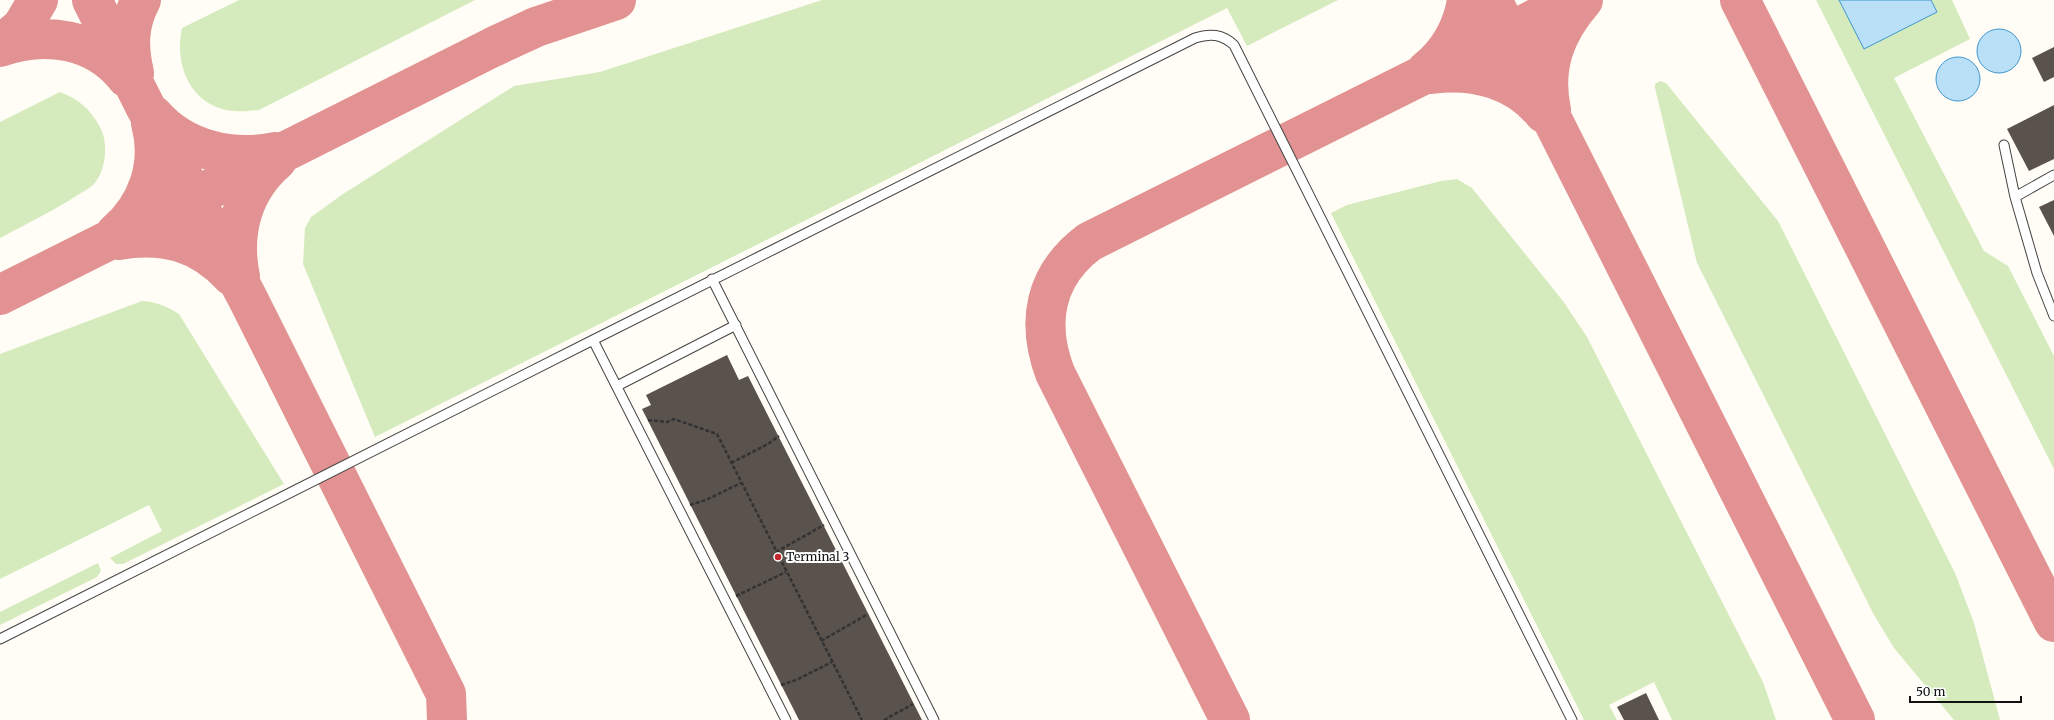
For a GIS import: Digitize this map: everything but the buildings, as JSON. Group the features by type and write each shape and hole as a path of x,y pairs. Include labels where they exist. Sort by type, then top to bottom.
{"lane":[{"path":"0,639 712,279 1195,38 1206,34 1217,35 1227,39 1237,52 1572,720"},
{"path":"2004,146 2015,197 2037,273 2054,316"},
{"path":"2015,197 2054,175"},
{"path":"712,279 934,720"},
{"path":"617,386 736,326"},
{"path":"593,340 786,720"}],"path":[{"path":"648,420 667,422 674,419 717,434 862,720"},
{"path":"731,463 768,444 780,436"},
{"path":"690,505 706,500 741,483"},
{"path":"776,552 824,525"},
{"path":"736,596 786,572"},
{"path":"821,641 868,613"},
{"path":"781,685 796,680 832,662"},
{"path":"884,720 914,704"}],"green space":[{"path":"239,0 475,0 259,110 229,111 208,102 198,95 191,86 182,64 180,40 182,28"},
{"path":"822,0 1338,0 1247,46 1227,8 375,437 303,264 305,228 311,217 343,194 514,86 600,72"},
{"path":"1816,0 1952,0 1970,39 1894,78 1984,251 2008,266 2054,356 2054,469"},
{"path":"1660,81 1666,83 1778,221 1955,573 1974,623 2000,720 1954,720 1894,648 1874,615 1697,263 1655,88 1655,84"},
{"path":"60,92 83,105 100,127 105,141 105,157 101,172 93,185 88,189 69,201 0,238 0,122"},
{"path":"1457,179 1472,188 1563,301 1587,337 1763,682 1776,720 1672,720 1654,682 1609,705 1617,720 1584,720 1331,213 1347,205 1441,181"},
{"path":"142,301 161,305 179,314 284,484 123,564 116,564 110,558 162,531 149,505 0,579 0,354"},
{"path":"98,563 101,571 97,577 0,625 0,612"}],"water":[{"path":"1839,0 1931,0 1937,12 1864,49"},
{"path":"1999,29 2011,33 2017,39 2021,51 2017,63 2011,69 1999,73 1987,69 1981,63 1977,51 1981,39 1987,33"},
{"path":"1958,57 1970,61 1976,67 1980,79 1976,91 1970,97 1958,101 1946,97 1940,91 1936,79 1940,67 1946,61"}],"taxiway":[{"path":"0,45 22,27 38,0"},
{"path":"92,0 145,106 247,297 446,694 447,720"},
{"path":"134,73 130,36 131,27 141,0"},
{"path":"0,295 493,47 536,27 616,0"},
{"path":"1427,70 1442,56 1454,39 1462,20 1467,0"},
{"path":"1492,0 1855,720"},
{"path":"1230,720 1055,373 1049,354 1046,336 1048,301 1053,285 1062,270 1074,255 1089,242 1573,0"},
{"path":"1551,110 1548,79 1553,51 1565,25 1583,0"},
{"path":"1740,0 2054,622"},
{"path":"0,47 34,39 52,39 69,42 85,46 100,54 127,78"},
{"path":"1431,74 1463,73 1493,78 1521,92 1533,101 1544,113"},
{"path":"153,115 165,127 179,137 209,150 242,155 275,152"},
{"path":"116,233 137,210 150,183 155,154 151,123"},
{"path":"240,277 237,244 242,213 255,185 277,160"},
{"path":"118,240 151,237 180,242 207,255 220,264 232,276"}],"place":[{"name":"Terminal 3","path":"778,557"}]}
